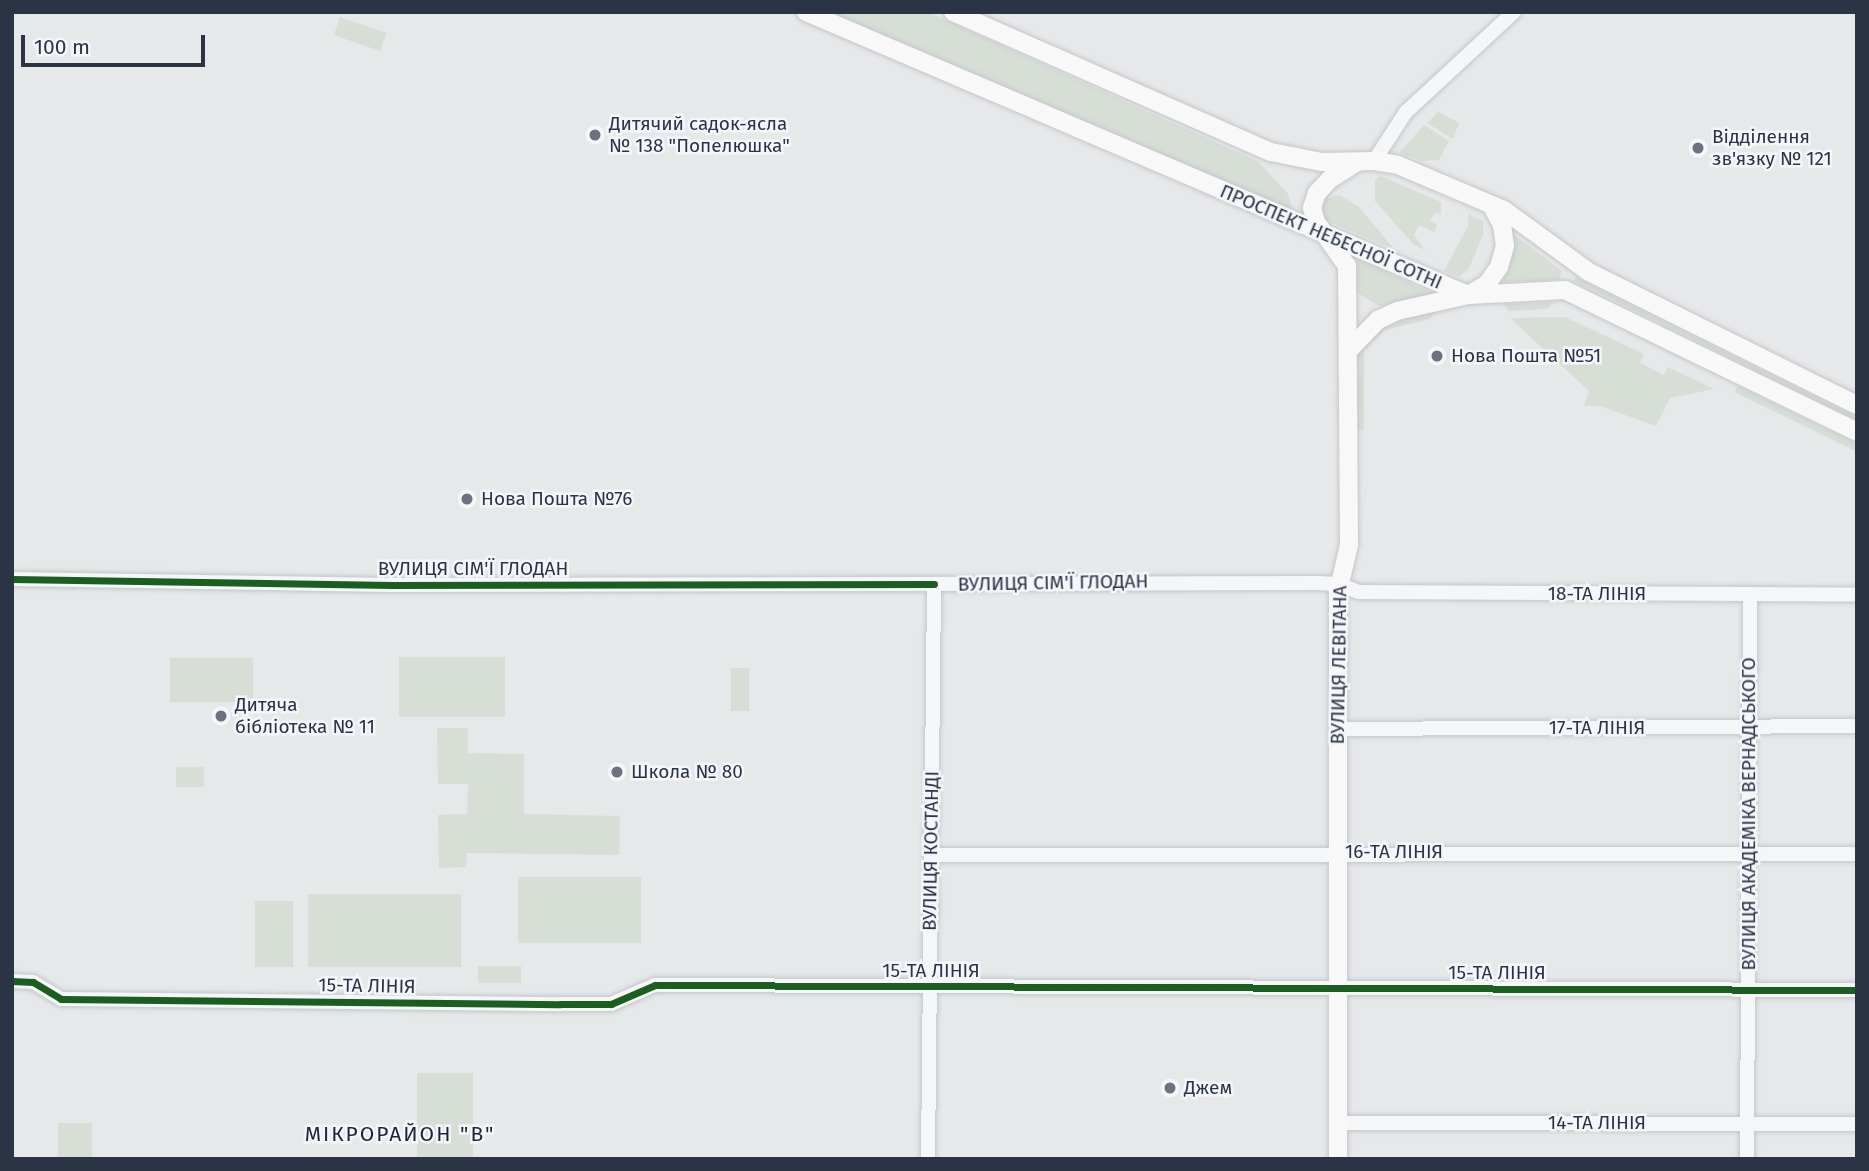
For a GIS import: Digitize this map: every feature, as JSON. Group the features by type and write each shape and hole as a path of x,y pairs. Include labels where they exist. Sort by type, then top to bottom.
{"main road":[{"name":"ПРОСПЕКТ НЕБЕСНОЇ СОТНІ","path":"806,12 1468,295 1565,290 1857,432"},
{"path":"953,12 1272,152 1322,162 1365,161 1398,165 1492,206 1589,272 1857,405"},
{"name":"ВУЛИЦЯ ЛЕВІТАНА","path":"1338,1159 1338,584 1349,545 1348,266 1313,214 1317,193 1365,161"},
{"path":"1349,350 1378,320 1397,311 1468,295 1486,284 1502,256 1502,225 1492,206"}],"street":[{"name":"ВУЛИЦЯ ЛЕВІТАНА","path":"1365,161 1406,112 1514,12"},
{"name":"ВУЛИЦЯ СІМ'Ї ГЛОДАН","path":"12,579 392,585 1338,584"},
{"name":"ВУЛИЦЯ КОСТАНДІ","path":"928,1159 934,584"},
{"name":"18-ТА ЛІНІЯ","path":"1338,584 1359,592 1857,595"},
{"name":"ВУЛИЦЯ АКАДЕМІКА ВЕРНАДСЬКОГО","path":"1747,1159 1750,595"},
{"name":"17-ТА ЛІНІЯ","path":"1338,729 1857,726"},
{"name":"16-ТА ЛІНІЯ","path":"931,855 1338,851 1857,854"},
{"name":"15-ТА ЛІНІЯ","path":"12,981 33,982 61,999 550,1004 611,1004 655,985 1857,990"},
{"name":"14-ТА ЛІНІЯ","path":"1338,1123 1857,1124"}],"shaded area":[{"path":"826,12 928,12 1259,162 1288,194 1292,208 1287,211"},
{"path":"340,17 386,33 380,51 334,35"},
{"path":"1438,112 1459,123 1453,139 1427,123"},
{"path":"1424,125 1449,141 1439,160 1421,161 1400,152"},
{"path":"1381,176 1441,202 1441,214 1435,212 1430,221 1437,225 1434,232 1419,225 1414,235 1425,250 1413,244 1375,201 1375,179"},
{"path":"1339,195 1359,207 1394,249 1325,220 1320,201"},
{"path":"1468,214 1483,221 1483,235 1469,268 1459,277 1444,271 1468,226"},
{"path":"1510,232 1562,271 1559,280 1497,282 1514,250"},
{"path":"1357,258 1436,295 1379,306 1356,292"},
{"path":"1576,277 1857,417 1857,421 1574,281"},
{"path":"1555,302 1547,309 1508,311 1504,304"},
{"path":"1436,310 1430,319 1385,330 1364,350 1364,430 1358,430 1358,352 1369,334 1400,317"},
{"path":"1565,317 1644,354 1640,363 1664,375 1668,367 1714,389 1670,398 1656,426 1600,406 1584,406 1589,391 1510,318"},
{"path":"1738,386 1857,444 1854,451 1735,392"},
{"path":"399,657 505,657 505,717 399,717"},
{"path":"170,658 253,658 253,702 170,702"},
{"path":"731,668 749,668 749,711 731,711"},
{"path":"437,728 468,728 468,753 524,754 524,814 620,816 619,855 467,853 466,867 439,868 438,815 467,814 468,784 438,784"},
{"path":"176,767 204,767 204,787 176,787"},
{"path":"518,877 641,877 641,943 518,943"},
{"path":"308,894 461,894 461,967 308,967"},
{"path":"255,901 293,901 293,967 255,967"},
{"path":"478,966 521,966 521,983 478,983"},
{"path":"417,1073 473,1073 473,1159 417,1159"},
{"path":"58,1123 92,1123 92,1159 58,1159"}],"cycle path":[{"path":"12,579 392,585 934,584"},
{"path":"12,981 33,982 61,999 560,1004 611,1004 655,985 1857,990"}],"place":[{"name":"Дитячий садок-ясла № 138 \"Попелюшка\"","path":"595,135"},
{"name":"Відділення зв'язку № 121","path":"1698,148"},
{"name":"Нова Пошта №51","path":"1437,356"},
{"name":"Нова Пошта №76","path":"467,499"},
{"name":"Дитяча бібліотека № 11","path":"221,716"},
{"name":"Школа № 80","path":"617,772"},
{"name":"Джем","path":"1170,1088"}],"district":[{"name":"МІКРОРАЙОН \"В\"","path":"400,1134"}]}
